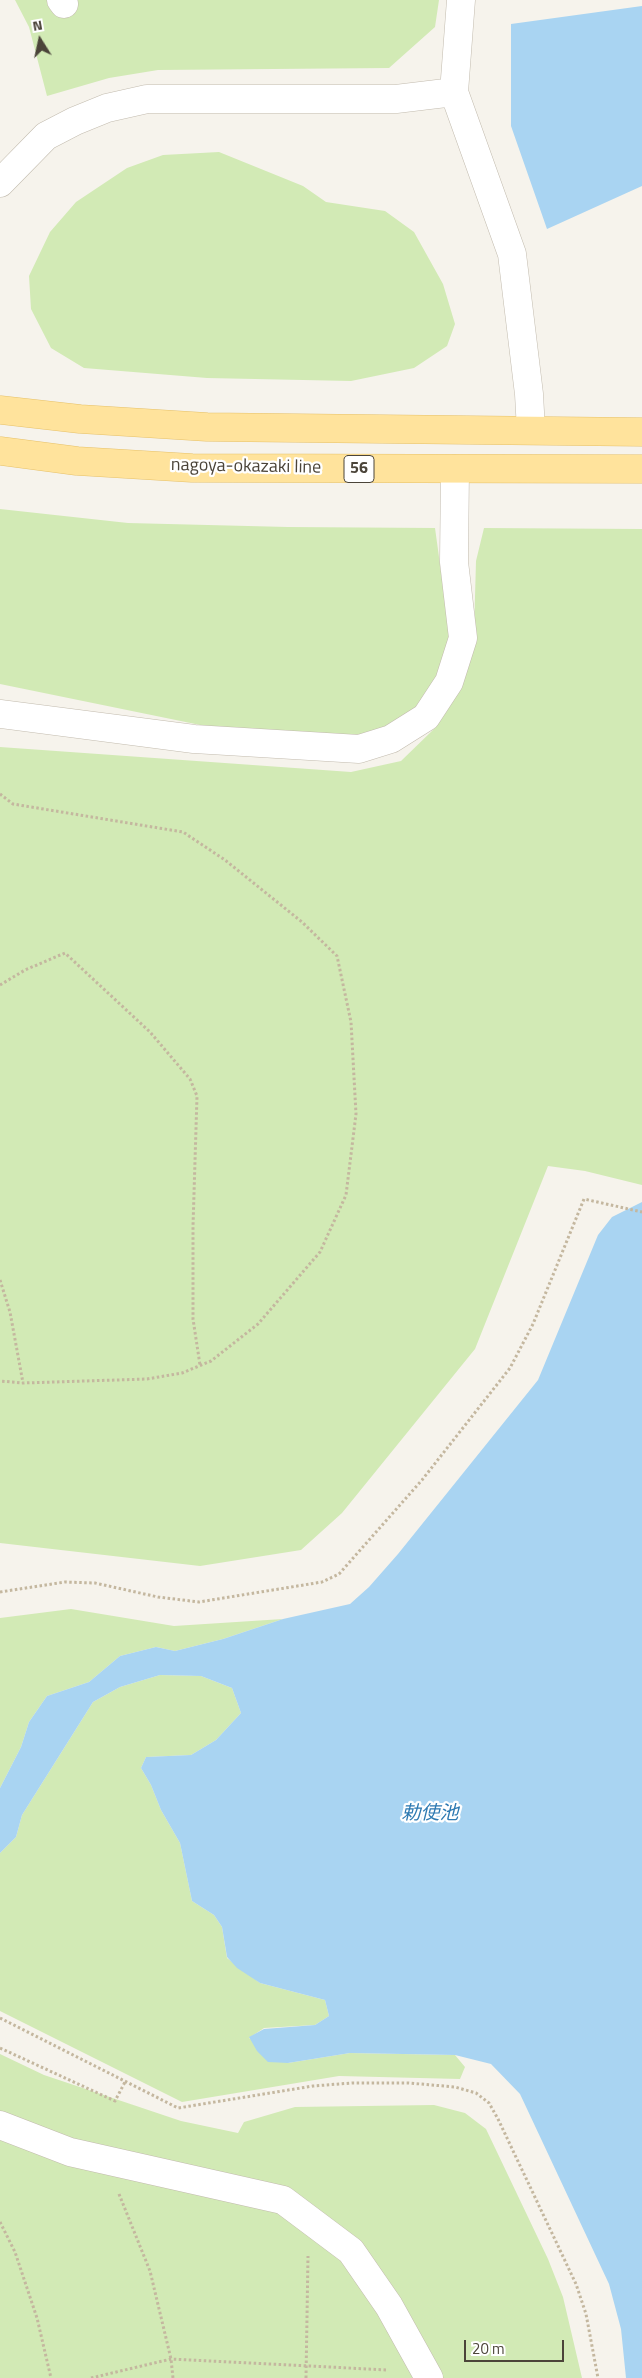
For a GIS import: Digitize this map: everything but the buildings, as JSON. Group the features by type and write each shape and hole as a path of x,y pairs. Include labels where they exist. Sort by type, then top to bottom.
{"main road":[{"name":"56","path":"0,410 80,419 208,427 642,432"},
{"name":"nagoya-okazaki line","path":"0,451 77,461 192,468 642,469"}],"lane":[{"path":"461,0 454,92 512,254 529,394 531,430"},
{"path":"0,182 46,136 75,121 107,108 147,99 411,99 454,92"},
{"path":"0,714 194,739 359,749 391,739 426,717 449,682 463,638 454,562 455,469"},
{"path":"0,2125 70,2152 283,2200 351,2251 389,2306 428,2375"}],"path":[{"path":"0,794 13,804 183,832 225,860 302,922 337,956 350,1022 356,1114 346,1195 320,1252 258,1324 211,1361 182,1372 147,1379 23,1383 0,1381"},
{"path":"0,986 25,970 65,953 150,1032 190,1079 197,1096 193,1226 194,1320 200,1365"},
{"path":"0,1592 65,1582 95,1583 198,1602 322,1582 339,1574 422,1480 510,1368 533,1324 584,1198 642,1212"},
{"path":"0,1280 10,1312 23,1383"},
{"path":"0,2018 178,2108 313,2086 352,2083 409,2083 454,2087 476,2092 489,2103 498,2119 576,2284 586,2314 598,2378"},
{"path":"0,2048 115,2101 125,2082"},
{"path":"105,2159 150,2271 171,2359 172,2378"},
{"path":"306,2378 308,2218"},
{"path":"0,2222 15,2252 37,2318 51,2378"},
{"path":"92,2378 171,2359 306,2365 428,2375"}],"green space":[{"path":"15,0 439,0 435,27 389,68 158,70 109,78 47,96 29,27"},
{"path":"219,152 303,186 326,202 385,211 414,232 443,284 455,324 447,346 414,368 351,381 207,378 84,368 51,348 31,309 29,276 50,232 76,202 127,168 163,155"},
{"path":"0,509 128,523 435,528 443,586 452,628 443,676 414,711 378,731 346,739 210,727 0,684"},
{"path":"484,528 642,529 642,1185 585,1171 548,1166 475,1349 342,1513 301,1550 200,1566 0,1543 0,747 351,772 401,761 435,728 462,680 474,633 476,561"},
{"path":"71,1609 174,1626 283,1619 223,1639 175,1651 156,1647 120,1656 89,1682 47,1696 29,1722 21,1747 0,1788 0,1618"},
{"path":"160,1675 201,1676 232,1688 241,1713 216,1740 191,1755 146,1757 141,1768 151,1785 161,1810 180,1843 192,1901 214,1915 222,1927 227,1958 260,1983 325,2000 329,2016 315,2025 264,2028 249,2038 288,2063 350,2053 455,2055 465,2067 460,2079 339,2076 182,2102 0,2011 0,1853 16,1837 22,1815 93,1702 120,1687"},
{"path":"0,2054 44,2075 181,2121 238,2133 244,2122 295,2107 434,2105 465,2113 486,2129 548,2259 563,2297 582,2378 0,2378"}],"water":[{"path":"642,6 642,186 547,229 511,126 511,24"},
{"name":"勅使池","path":"642,1202 642,2378 626,2378 621,2329 609,2284 520,2094 491,2064 455,2055 350,2053 288,2063 268,2062 257,2051 249,2037 264,2029 315,2025 329,2016 325,2000 260,1983 237,1968 227,1957 222,1927 214,1915 192,1901 180,1843 161,1810 151,1785 141,1768 146,1757 191,1755 216,1740 241,1713 232,1688 201,1676 160,1675 120,1687 93,1702 22,1815 16,1837 0,1853 0,1788 21,1747 29,1722 47,1696 89,1682 120,1656 156,1647 175,1651 223,1639 283,1619 350,1604 369,1587 398,1554 538,1380 598,1235 612,1217"}]}
